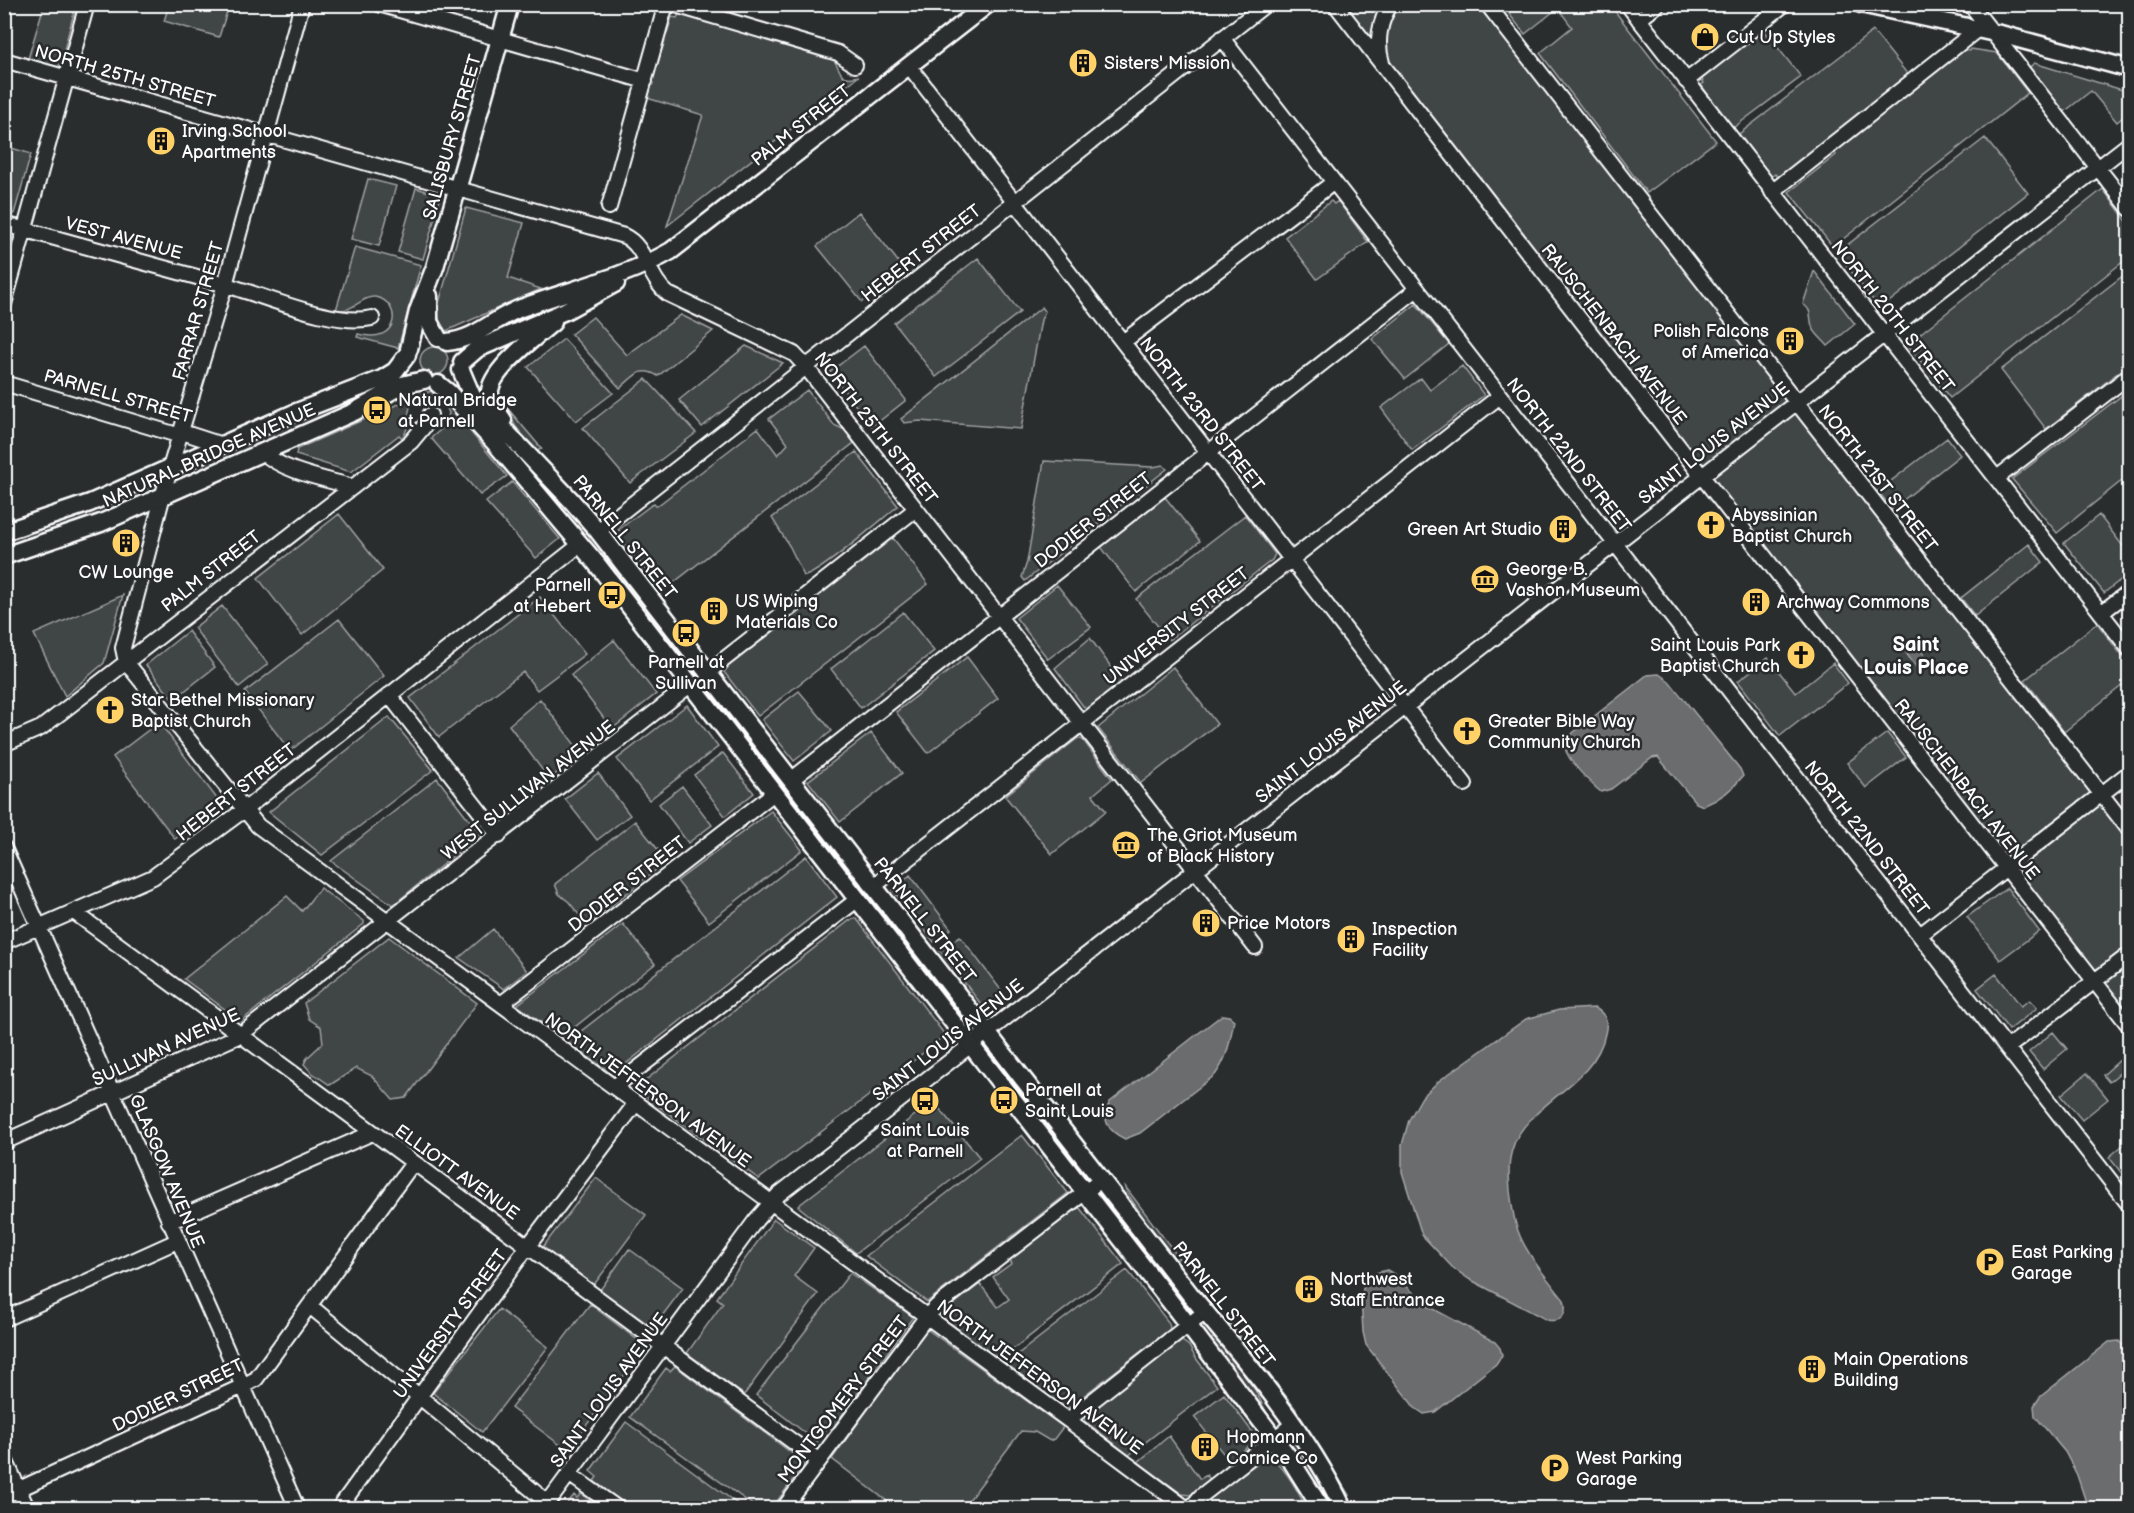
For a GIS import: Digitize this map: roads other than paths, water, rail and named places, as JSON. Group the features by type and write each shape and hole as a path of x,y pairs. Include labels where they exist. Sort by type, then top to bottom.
{"main road":[{"name":"SALISBURY STREET","path":"408,352 418,311 431,280 458,189 510,4"},
{"name":"PALM STREET","path":"640,267 681,243 988,4"},
{"path":"1862,4 1985,31 2130,69"},
{"path":"431,382 449,382 458,375 461,366 477,350 565,311 614,285 640,267"},
{"path":"640,267 522,308 503,316 469,338 421,339 408,352 412,371 449,393 581,544 1188,1326 1304,1479 1321,1509"},
{"name":"SALISBURY STREET","path":"431,280 427,315 431,329 443,340"},
{"path":"524,450 494,406 490,395 491,386 507,363 565,311"},
{"path":"443,340 456,351 461,366"},
{"name":"NATURAL BRIDGE AVENUE","path":"6,532 90,503 294,413 390,375 399,367 408,352"},
{"name":"PARNELL STREET","path":"461,366 465,385 472,396 598,531 1205,1312 1292,1425 1327,1478 1343,1509"},
{"name":"NATURAL BRIDGE AVENUE","path":"4,556 102,523 354,412 402,385 431,382"},
{"path":"163,496 207,464 262,438 294,413"},
{"path":"40,544 125,499 170,468"},
{"path":"889,940 934,982 968,1021 978,1029 988,1032"}],"street":[{"path":"4,304 87,4"},
{"name":"FARRAR STREET","path":"126,662 123,648 170,468 225,285 302,4"},
{"path":"609,207 666,4"},
{"path":"672,4 838,53 855,65"},
{"name":"HEBERT STREET","path":"598,531 1266,4"},
{"name":"RAUSCHENBACH AVENUE","path":"1335,4 2130,1027"},
{"path":"1384,68 1379,51 1379,36 1385,13 1391,4"},
{"name":"NORTH 21ST STREET","path":"1487,4 2130,831"},
{"name":"NORTH 20TH STREET","path":"1627,4 2130,650"},
{"path":"1639,20 1658,4"},
{"path":"1686,81 1785,4"},
{"path":"1970,4 1985,31 2130,209"},
{"path":"382,5 645,81"},
{"path":"1772,192 1985,31"},
{"name":"NORTH 22ND STREET","path":"1222,39 2130,1206"},
{"name":"NORTH 25TH STREET","path":"4,60 624,236 634,242 640,267 668,294 787,349 806,367 1256,947"},
{"name":"NORTH 23RD STREET","path":"909,66 1465,784"},
{"name":"SAINT LOUIS AVENUE","path":"546,1506 771,1202 2130,143"},
{"path":"1123,342 1334,182"},
{"name":"VEST AVENUE","path":"4,224 225,285 334,318 361,321 372,318"},
{"name":"DODIER STREET","path":"791,780 1417,289"},
{"path":"1997,478 2130,375"},
{"name":"PARNELL STREET","path":"4,383 174,434 182,432 222,445"},
{"name":"UNIVERSITY STREET","path":"874,886 1500,396"},
{"name":"PALM STREET","path":"4,744 41,728 411,442 426,424 430,415"},
{"path":"263,452 272,460 285,466 353,487"},
{"path":"708,672 916,509"},
{"name":"HEBERT STREET","path":"4,942 153,878 244,810 581,544"},
{"path":"2101,613 2130,591"},
{"name":"NORTH JEFFERSON AVENUE","path":"126,662 258,826 927,1316 1186,1509"},
{"name":"WEST SULLIVAN AVENUE","path":"388,922 690,685"},
{"path":"389,695 499,836"},
{"path":"1920,935 2130,772"},
{"name":"DODIER STREET","path":"501,1004 774,793"},
{"name":"GLASGOW AVENUE","path":"4,848 297,1509"},
{"path":"614,1087 858,899"},
{"name":"ELLIOTT AVENUE","path":"74,912 819,1461"},
{"name":"SULLIVAN AVENUE","path":"4,1142 240,1035 388,922"},
{"path":"2007,1048 2130,954"},
{"name":"UNIVERSITY STREET","path":"339,1509 528,1246 636,1103"},
{"path":"169,1222 372,1133"},
{"name":"DODIER STREET","path":"4,1496 256,1379 413,1163"},
{"name":"MONTGOMERY STREET","path":"784,1509 927,1316 1102,1179"},
{"path":"4,1319 177,1241"},
{"path":"310,1306 546,1506"},
{"path":"1068,1420 1205,1312"},
{"path":"1191,1509 1201,1496 1292,1425"},
{"path":"4,1457 27,1509"},
{"path":"569,1474 617,1509"}],"place":[{"name":"Cut Up Styles","path":"1705,37"},
{"name":"Sisters' Mission","path":"1083,63"},
{"name":"Irving School Apartments","path":"161,141"},
{"name":"Polish Falcons of America","path":"1790,341"},
{"name":"Natural Bridge at Parnell","path":"377,410"},
{"name":"Abyssinian Baptist Church","path":"1711,525"},
{"name":"Green Art Studio","path":"1563,529"},
{"name":"CW Lounge","path":"126,543"},
{"name":"George B. Vashon Museum","path":"1485,579"},
{"name":"Parnell at Hebert","path":"612,595"},
{"name":"Archway Commons","path":"1756,602"},
{"name":"US Wiping Materials Co","path":"714,611"},
{"name":"Parnell at Sullivan","path":"686,633"},
{"name":"Saint Louis Park Baptist Church","path":"1801,655"},
{"name":"Star Bethel Missionary Baptist Church","path":"110,710"},
{"name":"Greater Bible Way Community Church","path":"1467,731"},
{"name":"The Griot Museum of Black History","path":"1126,845"},
{"name":"Price Motors","path":"1206,923"},
{"name":"Inspection Facility","path":"1351,939"},
{"name":"Parnell at Saint Louis","path":"1004,1100"},
{"name":"Saint Louis at Parnell","path":"925,1101"},
{"name":"East Parking Garage","path":"1990,1262"},
{"name":"Northwest Staff Entrance","path":"1309,1289"},
{"name":"Main Operations Building","path":"1812,1369"},
{"name":"Hopmann Cornice Co","path":"1205,1447"},
{"name":"West Parking Garage","path":"1555,1468"}],"district":[{"name":"Saint Louis Place","path":"1916,656"}]}
